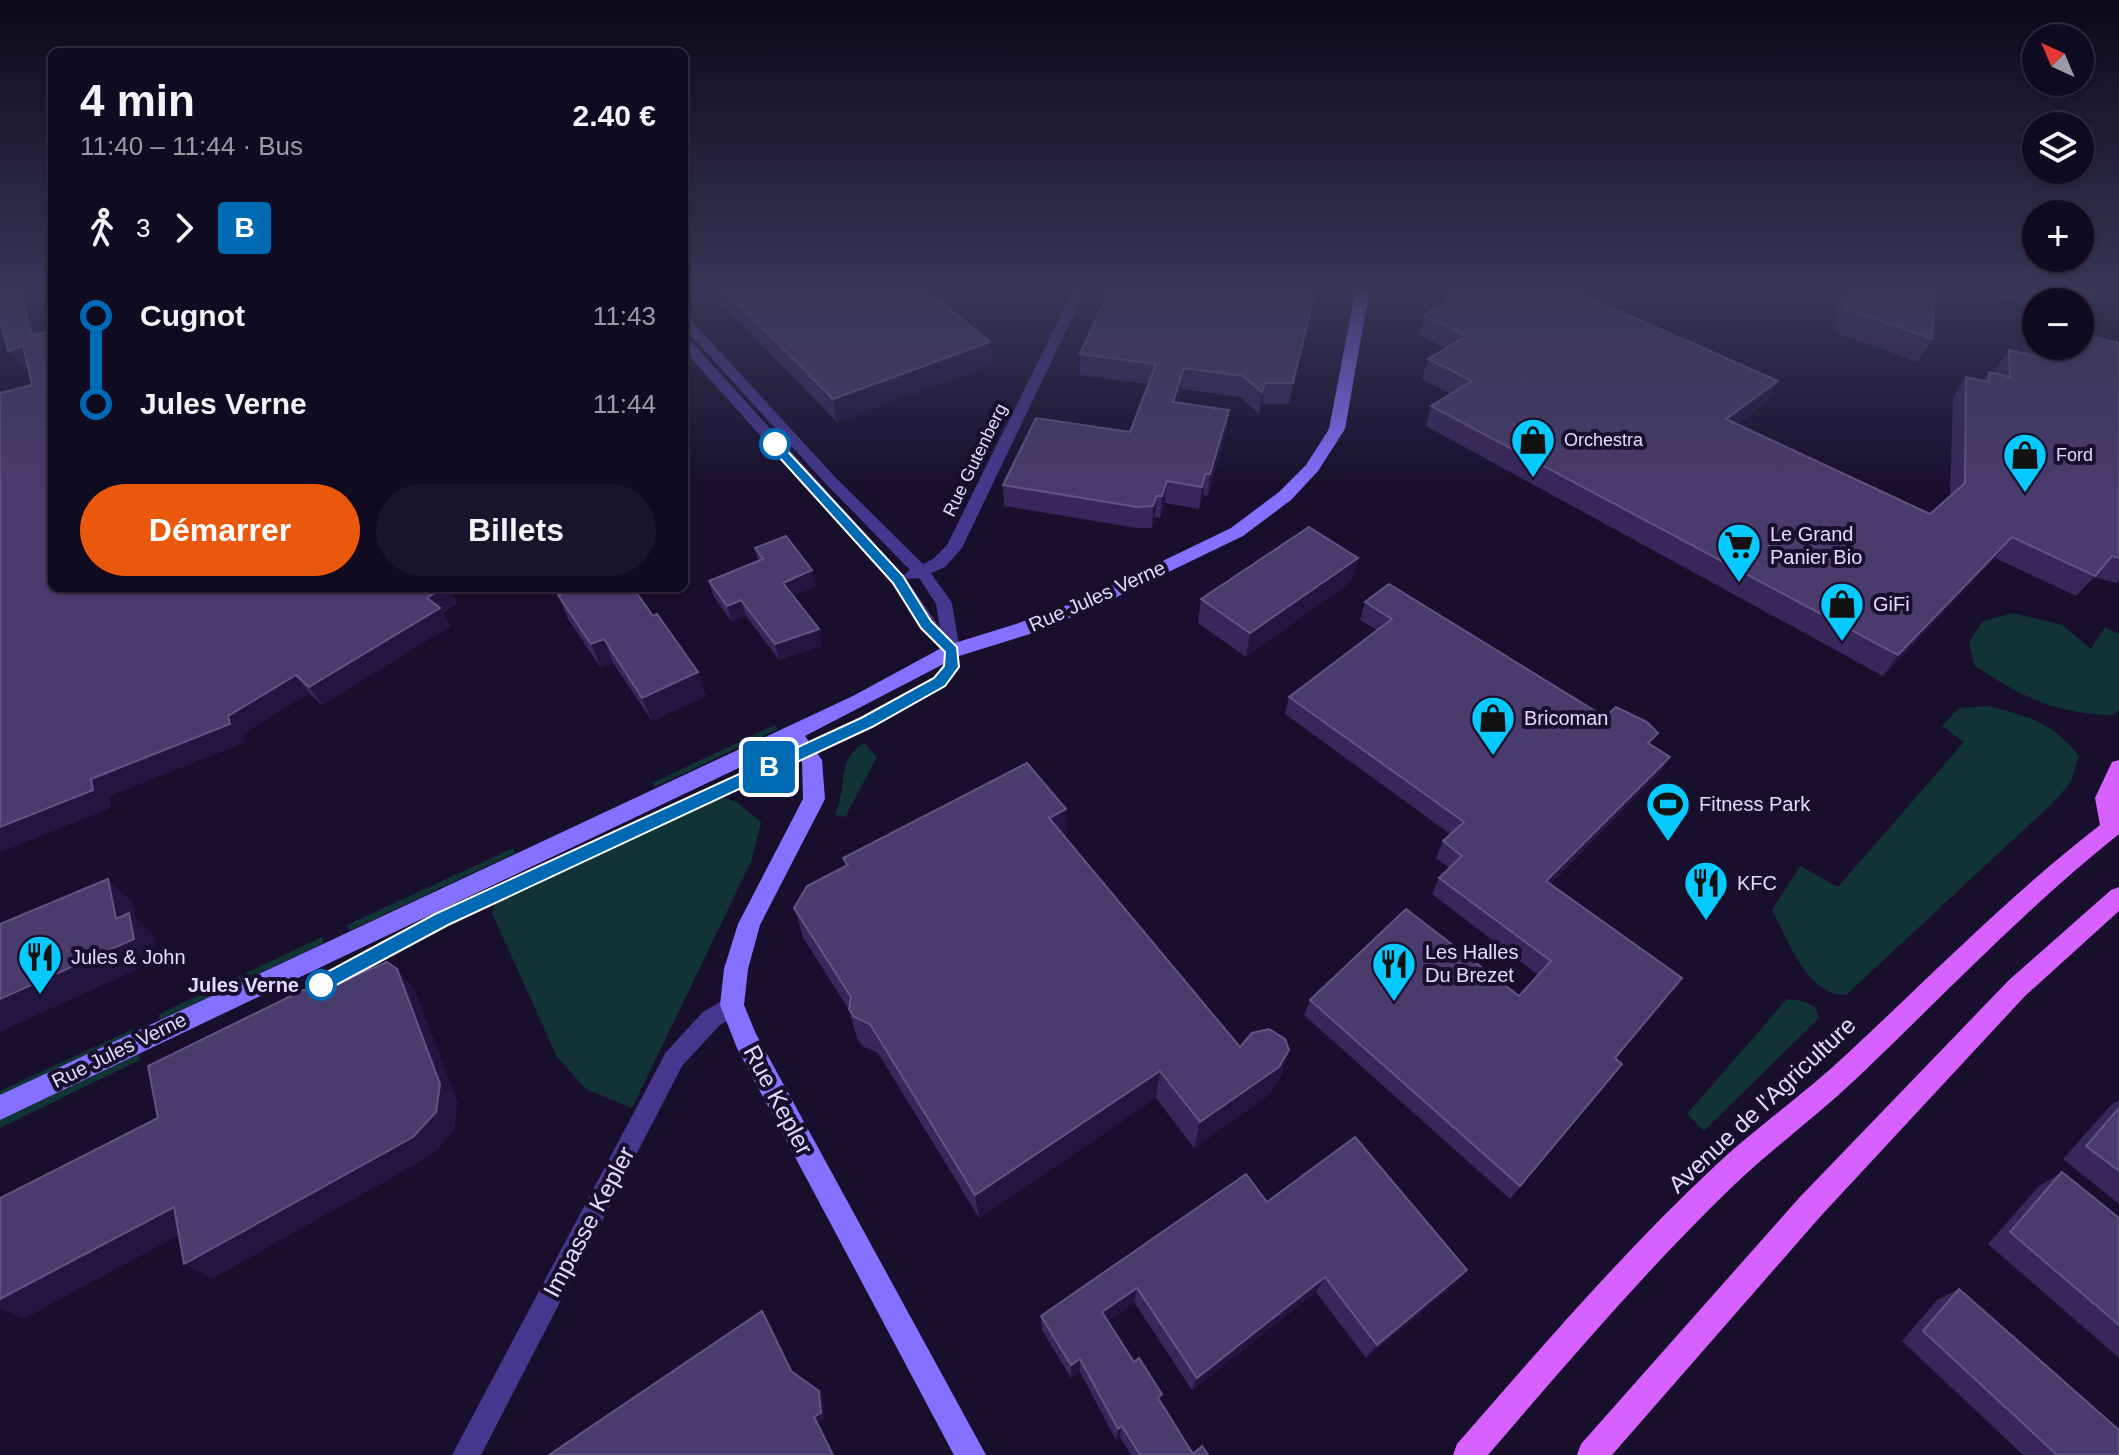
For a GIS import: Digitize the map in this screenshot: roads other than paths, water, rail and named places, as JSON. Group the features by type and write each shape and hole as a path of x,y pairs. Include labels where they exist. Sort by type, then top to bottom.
{"main road":[{"name":"Rue Jules Verne","path":"0,1108 792,733 921,670 952,651 1023,629 1090,603 1237,532 1285,496 1312,468 1337,429 1351,355"},
{"name":"Rue Kepler","path":"792,733 812,760 814,799 749,924 736,969 732,1005 746,1040 971,1455"},
{"path":"2115,825 2106,798 2119,768"},
{"name":"Avenue de l'Agriculture","path":"1468,1455 1591,1312 1767,1136 1827,1090 2001,921 2115,825"},
{"path":"1592,1455 1809,1208 2017,988 2119,897"}],"street":[{"path":"696,355 898,580 926,624 952,651"},
{"path":"716,355 831,481 922,572 944,603 952,651"},
{"name":"Rue Gutenberg","path":"898,580 939,563 954,548 1048,355"},
{"name":"Impasse Kepler","path":"466,1455 674,1059 711,1019 732,1005"}],"place":[{"name":"Orchestra","path":"1533,479"},
{"name":"Ford","path":"2025,494"},
{"name":"Le Grand Panier Bio","path":"1739,584"},
{"name":"GiFi","path":"1842,643"},
{"name":"Bricoman","path":"1493,757"},
{"name":"Fitness Park","path":"1668,843"},
{"name":"KFC","path":"1706,922"},
{"name":"Jules Verne","path":"321,985"},
{"name":"Jules & John","path":"40,996"},
{"name":"Les Halles Du Brezet","path":"1394,1003"}]}
